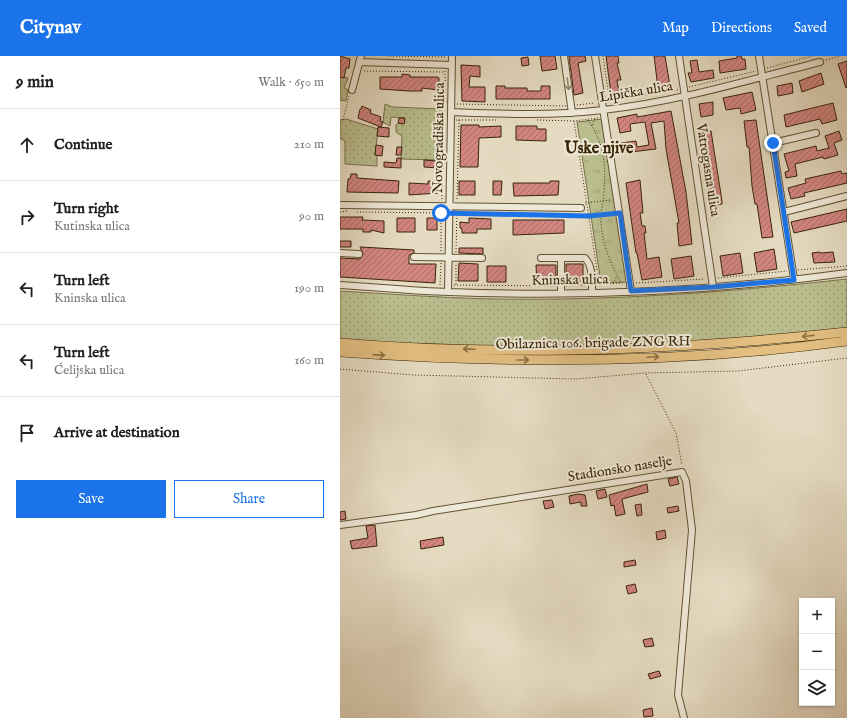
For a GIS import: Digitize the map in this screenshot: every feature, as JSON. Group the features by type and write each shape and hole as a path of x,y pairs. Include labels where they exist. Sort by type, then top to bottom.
{"highway":[{"name":"Obilaznica 106. brigade ZNG RH","path":"340,343 470,349 589,350 684,346 847,332"},
{"name":"Obilaznica 106. brigade ZNG RH","path":"340,352 458,359 605,359 739,352 847,341"}],"street":[{"name":"Novogradiška ulica","path":"448,56 452,65 448,292"},
{"path":"564,56 572,113"},
{"path":"595,56 631,291"},
{"name":"Vatrogasna ulica","path":"678,56 713,287"},
{"path":"759,56 794,280"},
{"path":"352,90 362,60 452,65"},
{"name":"Lipička ulica","path":"451,112 604,113 611,109 685,96 820,62"},
{"path":"773,143 816,133"},
{"path":"784,212 847,196"},
{"path":"340,205 581,208"},
{"path":"340,253 359,254"},
{"path":"414,257 482,258"},
{"path":"541,258 585,258 589,261 592,292"},
{"path":"561,258 561,293"},
{"name":"Kninska ulica","path":"340,285 448,292 561,293 713,287 794,280 847,273"},
{"name":"Stadionsko naselje","path":"340,525 416,515 433,511 682,472 686,481 692,530 678,695 684,718"}],"path":[{"path":"387,56 448,56"},
{"path":"603,56 611,109"},
{"path":"444,104 571,106 603,102 684,89 812,56"},
{"path":"820,62 840,56"},
{"path":"362,60 363,71 445,72"},
{"path":"442,206 445,65"},
{"path":"343,120 352,90"},
{"path":"600,284 574,121 596,118 604,113"},
{"path":"592,126 596,118"},
{"path":"587,119 598,140 605,163 606,175 601,215 605,247 622,284"},
{"path":"340,212 347,211"},
{"path":"355,212 589,216 620,213"},
{"path":"440,286 441,213"},
{"path":"613,284 618,276"},
{"path":"340,370 413,375 576,379 645,373 738,371 847,358"},
{"path":"645,373 676,433 682,472"}],"green space":[{"path":"340,77 348,78 344,88 348,90 346,101 340,100"},
{"path":"385,104 392,107 442,109 441,160 401,159 402,136 396,132 396,125 405,118 391,117 390,126 383,122"},
{"path":"346,119 378,129 375,155 377,155 377,166 345,164 345,141 340,138 340,120"},
{"path":"603,119 627,282 601,283 577,122"},
{"path":"847,279 847,328 776,335 632,345 561,347 450,346 340,340 340,291 475,298 582,299 715,292"}],"building":[{"path":"340,56 350,59 349,68 346,68 344,78 340,77"},
{"path":"540,56 555,56 557,69 542,71"},
{"path":"569,56 585,56 586,61 578,63 583,93 574,95"},
{"path":"606,56 618,56 619,63 617,63 621,80 617,80 619,93 611,94"},
{"path":"654,56 665,56 670,86 658,88"},
{"path":"737,56 741,56 742,59 745,59 746,69 720,73 719,61 737,58"},
{"path":"528,57 529,65 522,66 521,58"},
{"path":"697,60 699,72 713,70 714,78 691,82 688,73 692,73 690,61"},
{"path":"847,61 847,87 846,88 838,64"},
{"path":"461,65 480,66 480,77 470,76 469,87 485,87 485,102 462,101"},
{"path":"821,73 824,84 802,92 799,81"},
{"path":"402,74 410,75 410,77 437,77 439,78 439,90 422,88 422,91 380,89 380,77 402,77"},
{"path":"792,83 793,93 778,96 777,86"},
{"path":"496,86 505,86 505,88 527,88 527,91 541,91 541,86 550,86 550,99 496,99"},
{"path":"752,92 756,110 741,114 740,108 726,110 723,98"},
{"path":"713,102 713,115 701,117 699,104"},
{"path":"833,103 837,120 822,124 820,119 786,127 784,115"},
{"path":"362,106 371,110 370,113 381,117 380,121 383,122 381,127 358,118"},
{"path":"671,111 686,192 692,244 679,246 677,223 679,223 666,149 664,121 651,123 656,149 622,153 621,143 636,141 637,147 649,145 645,122 630,124 631,131 620,133 617,118 637,114 637,117"},
{"path":"399,118 405,118 404,124 398,123"},
{"path":"756,120 773,237 762,238 757,204 755,204 752,186 749,147 747,147 744,121"},
{"path":"461,125 479,125 479,127 501,126 501,137 479,138 478,167 460,167"},
{"path":"516,126 537,126 537,129 546,129 546,141 516,140"},
{"path":"378,127 389,128 389,137 377,136"},
{"path":"711,131 722,201 722,204 713,206 709,194 700,132"},
{"path":"839,131 842,140 834,143 838,155 795,164 797,176 786,178 785,172 789,171 784,154 816,146 817,151 829,148 825,136"},
{"path":"376,145 383,146 382,156 375,155"},
{"path":"397,147 402,147 401,155 396,155"},
{"path":"397,158 401,158 401,168 384,167 384,162 396,163"},
{"path":"424,160 438,161 438,168 424,167"},
{"path":"841,171 842,174 847,173 847,183 804,193 805,196 791,199 788,188 806,183 805,179"},
{"path":"351,174 357,174 357,178 399,181 398,193 347,192 348,179 350,179"},
{"path":"640,180 643,213 640,213 642,226 645,226 646,233 644,233 647,259 659,257 662,277 642,280 636,253 626,183"},
{"path":"428,181 438,181 438,193 409,195 409,183 428,184"},
{"path":"459,181 475,181 475,195 459,195"},
{"path":"493,181 502,181 501,195 493,195"},
{"path":"550,181 559,181 558,195 514,196 513,183 550,183"},
{"path":"847,209 847,221 794,233 791,222"},
{"path":"340,217 363,217 362,220 384,221 384,233 371,230 371,232 363,232 363,229 340,229"},
{"path":"397,218 415,218 415,232 397,232"},
{"path":"427,218 437,218 437,230 427,230"},
{"path":"469,218 491,219 491,229 477,229 477,233 462,233 460,222 469,223"},
{"path":"513,220 564,220 564,233 513,235"},
{"path":"340,241 351,241 351,247 340,247"},
{"path":"360,247 414,250 414,253 409,255 409,264 436,264 435,283 340,277 340,258 360,259 363,254"},
{"path":"459,248 483,248 483,254 459,253"},
{"path":"774,249 777,269 757,272 754,253"},
{"path":"833,252 835,262 814,263 812,253"},
{"path":"740,253 743,273 723,276 720,256"},
{"path":"691,256 694,276 674,279 671,259"},
{"path":"459,263 478,264 478,281 458,281"},
{"path":"566,264 583,264 583,282 566,282"},
{"path":"536,265 556,265 556,282 537,283"},
{"path":"487,266 506,266 506,282 487,282"},
{"path":"677,477 679,484 670,486 668,479"},
{"path":"647,484 648,492 622,499 625,514 616,516 614,505 611,506 609,495"},
{"path":"605,489 607,497 598,499 596,491"},
{"path":"578,494 585,495 587,506 581,506 581,502 570,504 569,496"},
{"path":"552,500 554,507 545,509 543,501"},
{"path":"641,504 642,515 637,516 635,505"},
{"path":"678,506 679,511 668,513 667,508"},
{"path":"345,511 346,519 340,520 340,512"},
{"path":"375,525 377,546 352,549 350,541 368,538 366,526"},
{"path":"665,530 666,538 657,540 656,532"},
{"path":"443,537 444,545 421,549 420,541"},
{"path":"635,560 636,565 624,567 624,562"},
{"path":"635,584 637,592 628,594 626,586"},
{"path":"652,638 654,646 645,647 643,640"},
{"path":"659,671 661,676 650,679 648,674"},
{"path":"652,708 653,716 644,717 643,710"}],"district":[{"name":"Uske njive","path":"599,149"}],"route":[{"path":"441,213 589,216 620,213 631,291 713,287 794,280 773,143"}]}
